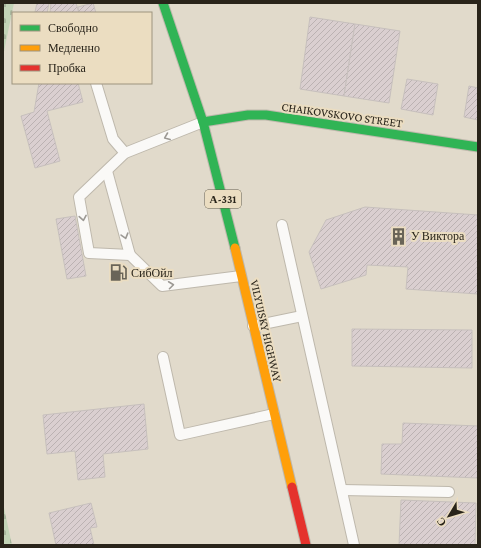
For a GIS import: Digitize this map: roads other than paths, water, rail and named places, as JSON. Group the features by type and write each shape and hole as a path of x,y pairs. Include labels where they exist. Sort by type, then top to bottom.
{"main road":[{"name":"А-331","path":"163,3 203,122"},
{"name":"CHAIKOVSKOVO STREET","path":"203,122 248,115 266,115 478,147"},
{"name":"VILYUISKY HIGHWAY","path":"203,122 253,326 304,545"}],"lane":[{"path":"96,84 113,139 125,153"},
{"path":"130,255 89,253 79,197 125,153 203,122"},
{"path":"107,171 130,255 162,286 241,276"},
{"path":"282,225 354,545"},
{"path":"253,326 302,316"},
{"path":"163,357 180,435 274,414"},
{"path":"342,490 449,492"}],"place":[{"name":"У Виктора","path":"398,236"},
{"name":"СибОйл","path":"118,273"}]}
